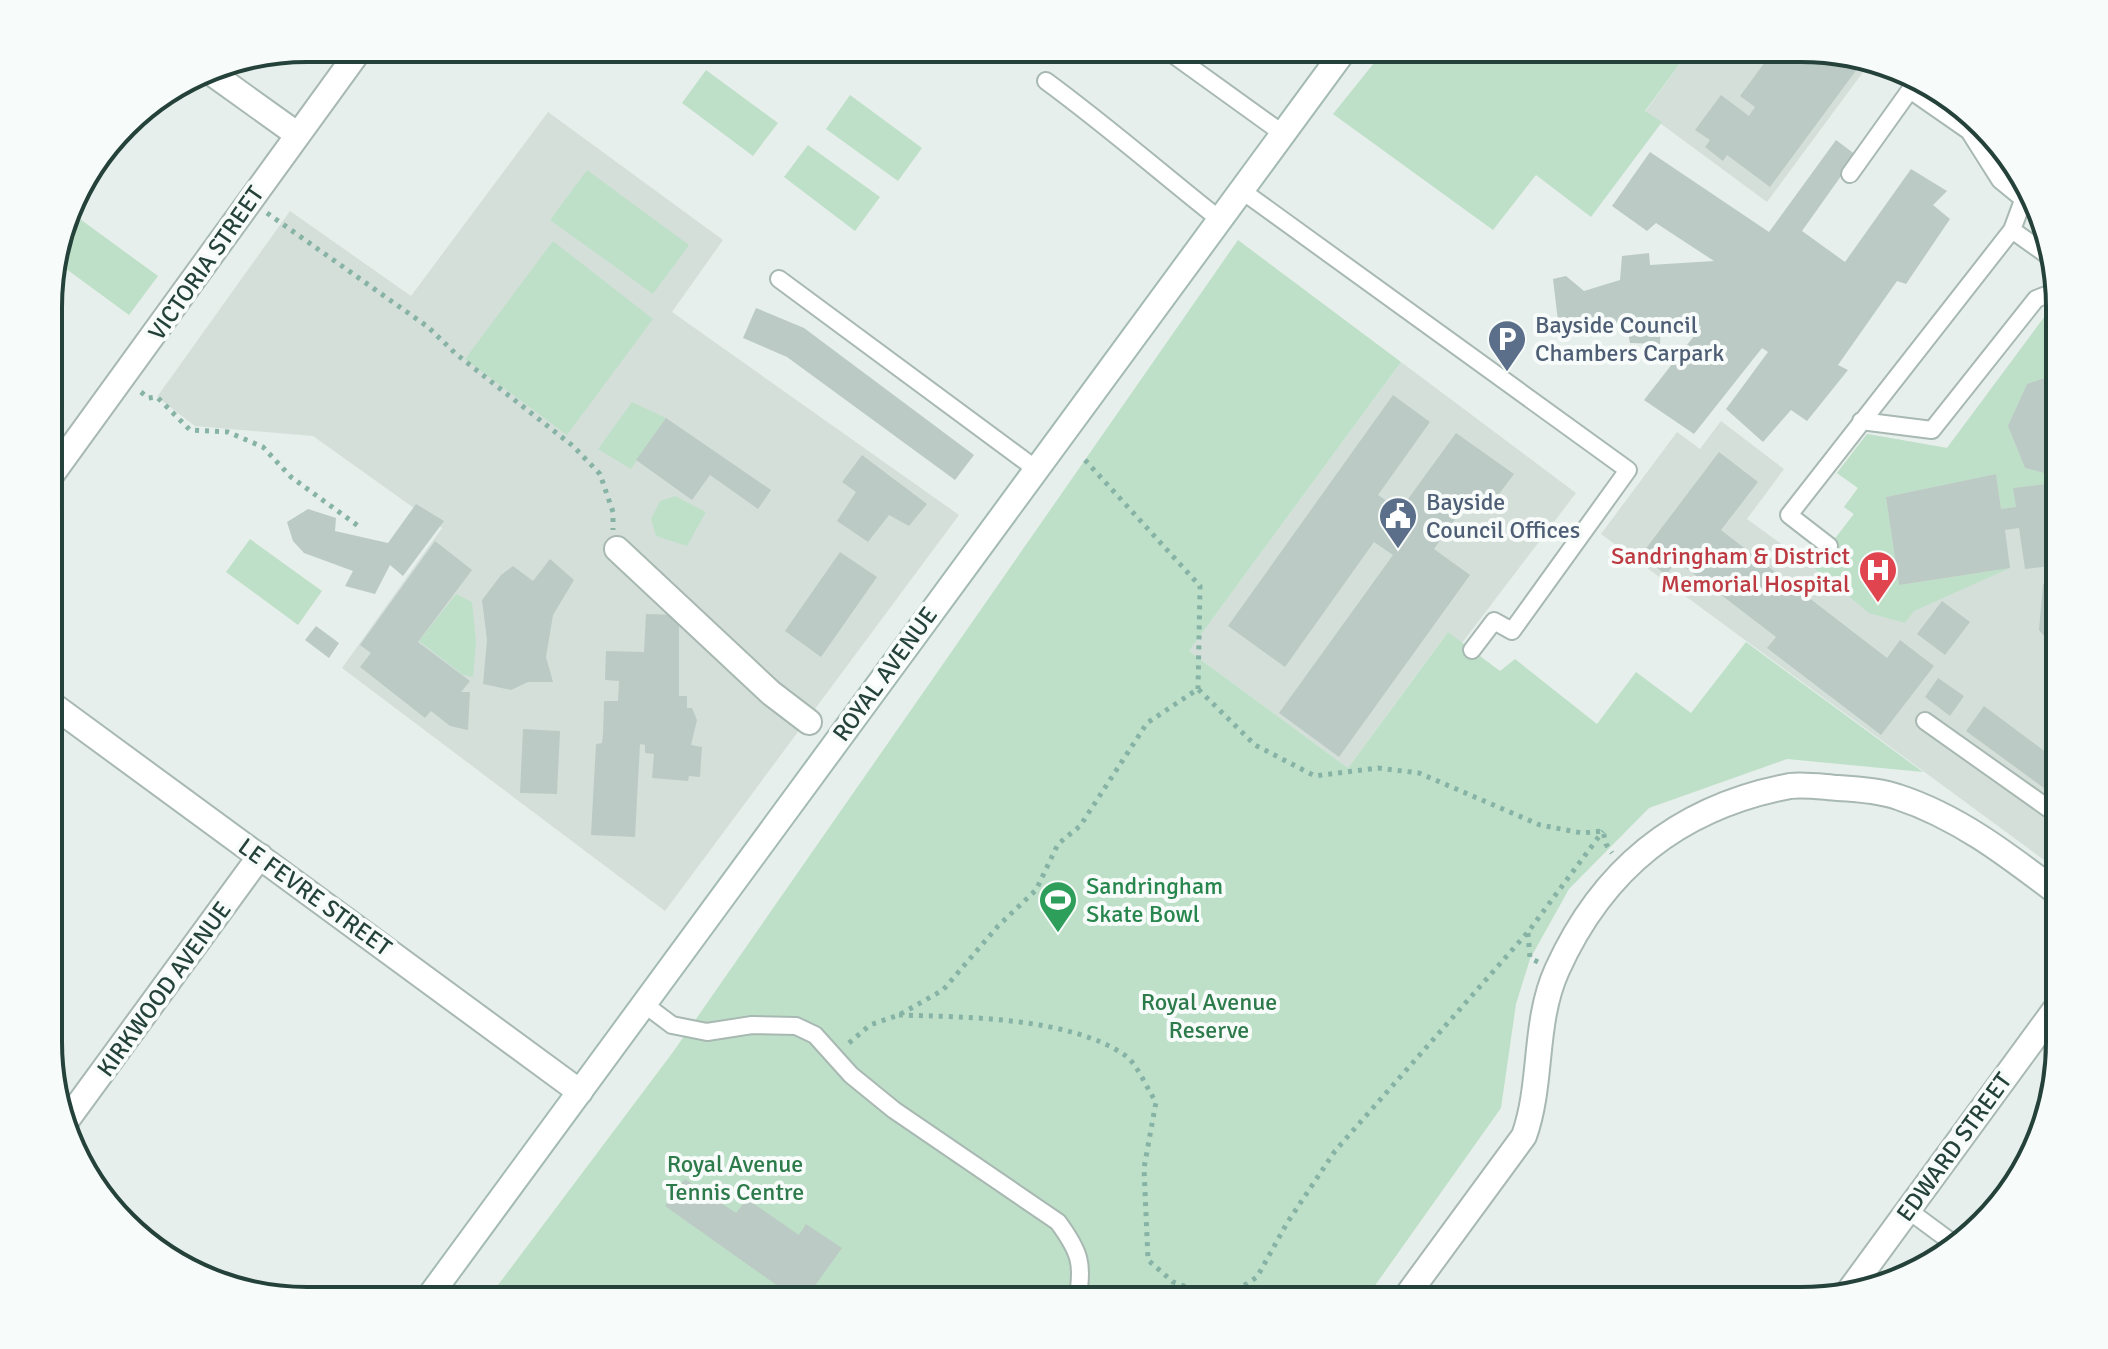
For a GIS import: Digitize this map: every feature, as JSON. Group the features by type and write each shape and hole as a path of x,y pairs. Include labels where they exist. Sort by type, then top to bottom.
{"street":[{"name":"VICTORIA STREET","path":"62,461 351,62"},
{"name":"ROYAL AVENUE","path":"436,1287 1335,62"},
{"path":"219,79 298,135"},
{"path":"617,549 771,693 809,722"},
{"name":"LE FEVRE STREET","path":"62,712 580,1092"},
{"path":"1414,1286 1524,1136 1533,1110 1542,1011 1556,971 1587,913 1624,868 1672,828 1711,809 1792,786 1896,796 1978,834 2045,884"},
{"name":"KIRKWOOD AVENUE","path":"73,1112 260,856"},
{"name":"EDWARD STREET","path":"1857,1280 2045,1023"}],"lane":[{"path":"1183,62 1282,133"},
{"path":"1046,81 1107,126 1134,154 1219,219"},
{"path":"1850,174 1910,90 1955,117"},
{"path":"1978,138 2000,180 2014,187"},
{"path":"1241,190 1628,470 1512,631 1494,621 1472,650"},
{"path":"1829,546 1789,515 2012,230 2022,202"},
{"path":"2012,230 2039,249"},
{"path":"779,279 1036,469"},
{"path":"1861,421 1932,430 2036,299 2045,295"},
{"path":"1925,721 2045,806"},
{"path":"644,1004 672,1025 707,1032 752,1025 796,1026 815,1035 832,1056 894,1110 1058,1222 1076,1246 1083,1274 1080,1286"},
{"path":"1908,1210 1946,1238"}],"path":[{"path":"250,200 428,327 456,354 573,446 600,474 613,512 612,543 617,549"},
{"path":"124,379 148,398 157,397 190,430 228,432 263,447 291,477 361,528"},
{"path":"1085,460 1200,586 1198,689 1255,745 1315,776 1378,768 1419,773 1540,825 1582,833 1603,831"},
{"path":"832,1056 870,1025 899,1015 943,990 998,926 1036,890 1058,844 1080,826 1147,723 1198,689"},
{"path":"1603,831 1606,844 1624,868"},
{"path":"1243,1286 1257,1277 1287,1223 1335,1151 1528,932 1603,831"},
{"path":"899,1015 969,1018 1066,1029 1128,1057 1156,1102 1144,1168 1148,1260 1173,1282 1185,1286"}],"shaded area":[{"path":"1681,62 1801,62 1864,70 1767,202 1645,112"},
{"path":"548,112 723,240 672,312 959,515 665,911 342,668 442,528 313,436 195,426 157,397 290,211 411,296"},
{"name":"Sandringham & District Memorial Hospital","path":"2045,316 2045,861 1601,534 1677,432 1700,449 1721,421 1784,469 1747,519 1813,567 1854,514 1844,507 1858,488 1837,473 1867,434 1947,448"},
{"name":"Bayside Council Offices","path":"1401,362 1576,493 1462,643 1447,633 1348,768 1189,651"}],"green space":[{"path":"1375,62 1681,62 1645,111 1662,122 1591,217 1536,175 1493,230 1333,114"},
{"path":"706,70 778,123 753,156 682,103"},
{"path":"850,95 922,148 898,181 826,129"},
{"path":"808,145 880,197 855,231 784,177"},
{"path":"587,170 689,245 653,294 550,220"},
{"path":"79,218 158,276 129,315 65,268"},
{"name":"Royal Avenue Reserve","path":"1238,240 1401,362 1189,651 1348,768 1448,632 1500,671 1515,659 1597,724 1636,672 1691,713 1746,642 1923,772 1787,759 1649,808 1569,889 1530,959 1516,1004 1501,1108 1374,1286 497,1287 673,1052"},
{"path":"553,241 653,319 567,435 465,359"},
{"path":"2045,316 2045,378 2027,384 2008,426 2025,468 2044,473 2045,484 2014,488 2016,507 2001,509 1996,474 1886,497 1899,585 2010,568 1914,611 1905,623 1869,613 1813,567 1854,514 1844,507 1858,488 1837,473 1867,434 1947,448"},
{"path":"632,402 666,418 631,469 598,449"},
{"path":"675,496 706,512 687,546 656,536 651,519 660,501"},
{"path":"250,539 322,591 298,625 226,572"},
{"path":"456,594 472,602 476,642 473,677 463,675 419,641"}],"building":[{"path":"1765,62 1833,64 1857,69 1770,187 1727,155 1723,161 1705,147 1710,140 1695,130 1721,95 1749,116 1755,107 1740,96"},
{"path":"1836,140 1856,155 1802,231 1845,262 1911,169 1947,191 1933,205 1950,219 1906,284 1897,281 1838,365 1848,370 1807,421 1791,410 1763,442 1726,409 1768,352 1762,348 1694,434 1644,400 1701,327 1691,317 1661,322 1660,344 1630,343 1627,327 1560,338 1553,279 1566,276 1584,291 1620,280 1622,256 1649,253 1650,265 1714,261 1656,223 1647,231 1612,206 1650,152 1769,232"},
{"path":"756,308 804,328 974,455 955,480 787,357 743,338"},
{"path":"2045,378 2045,478 2044,473 2025,468 2008,426 2027,384"},
{"path":"1393,395 1430,422 1378,495 1400,510 1456,433 1514,474 1493,502 1476,490 1434,549 1470,575 1339,757 1279,713 1393,555 1374,542 1285,667 1228,626"},
{"path":"666,418 771,490 758,509 710,475 692,500 636,460"},
{"path":"1719,452 1758,482 1721,530 1887,658 1900,640 1934,666 1881,735 1767,648 1776,637 1677,561 1666,575 1641,555"},
{"path":"862,455 927,504 909,526 889,515 868,542 837,521 856,492 842,482"},
{"path":"1996,474 2001,509 2016,507 2013,488 2045,484 2045,567 2025,569 2019,528 2005,530 2010,568 1899,585 1886,497"},
{"path":"416,504 444,521 403,576 390,565 375,594 345,586 353,571 304,553 293,541 287,522 308,509 336,518 335,531 388,543"},
{"path":"435,541 472,570 418,642 470,681 461,692 470,692 468,730 450,726 431,711 425,718 360,667 371,653 360,645"},
{"path":"840,552 877,577 821,657 785,631"},
{"path":"550,559 574,580 553,615 546,657 553,682 528,682 511,690 483,684 487,640 482,600 501,575 513,566 533,581"},
{"path":"2045,583 2045,637 2039,630"},
{"path":"1942,601 1970,622 1945,655 1917,634"},
{"path":"646,614 679,615 679,696 687,696 687,708 692,708 697,720 691,745 702,747 700,777 689,776 688,781 652,778 654,754 645,753 645,745 640,744 635,837 591,835 596,744 602,743 604,701 618,701 619,681 605,680 606,651 644,652"},
{"path":"316,626 339,643 329,658 305,640"},
{"path":"1938,678 1964,696 1950,716 1925,697"},
{"path":"1984,706 2045,752 2045,789 1966,731"},
{"path":"523,729 560,731 557,794 520,793"},
{"path":"685,1179 736,1213 747,1199 799,1235 806,1224 842,1248 814,1287 779,1287 665,1206"}],"place":[{"name":"Bayside Council Chambers Carpark","path":"1507,373"},
{"name":"Bayside Council Offices","path":"1398,550"},
{"name":"Sandringham & District Memorial Hospital","path":"1878,604"},
{"name":"Sandringham Skate Bowl","path":"1058,934"}],"park label":[{"name":"Royal Avenue Tennis Centre","path":"735,1178"}]}
